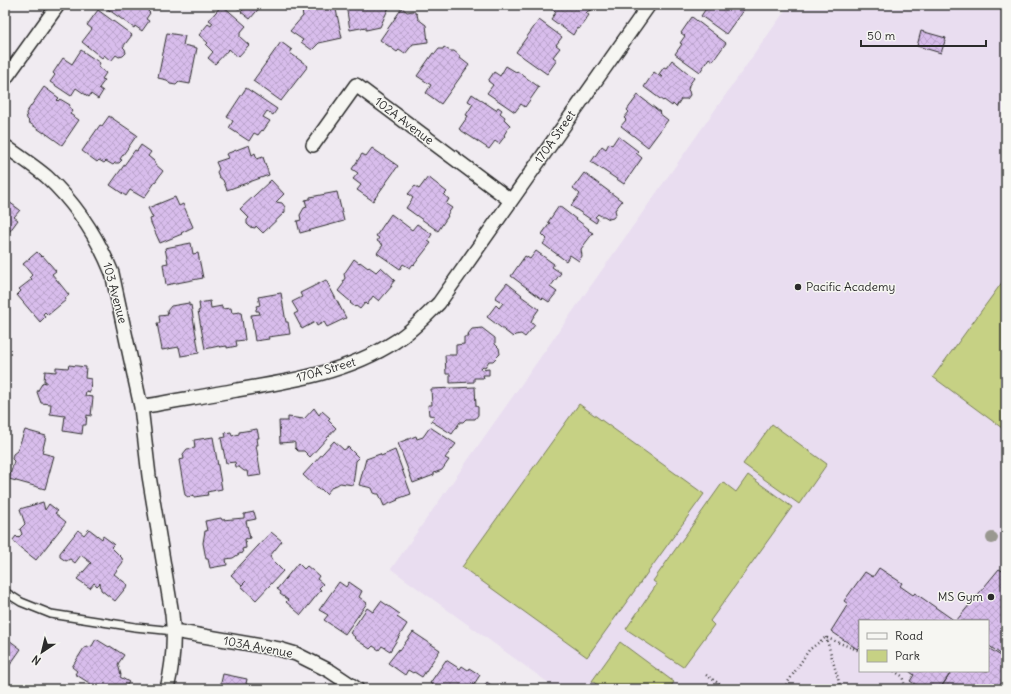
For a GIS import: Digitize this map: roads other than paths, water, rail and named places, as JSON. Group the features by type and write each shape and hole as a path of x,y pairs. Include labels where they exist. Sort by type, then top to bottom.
{"street":[{"path":"5,79 58,5"},
{"name":"170A Street","path":"141,407 272,384 340,368 367,357 397,341 439,303 510,200 649,5"},
{"name":"102A Avenue","path":"313,145 356,85 510,200"},
{"name":"103 Avenue","path":"5,146 46,176 58,188 81,215 104,253 112,273 141,407"},
{"path":"141,407 149,476 174,631 172,668 167,689"},
{"name":"103A Avenue","path":"174,631 279,649 296,654 330,671 357,689"}],"lane":[{"path":"5,592 21,602 51,614 134,627 174,631"}],"place":[{"name":"Pacific Academy","path":"798,287"},
{"name":"MS Gym","path":"991,597"}]}
